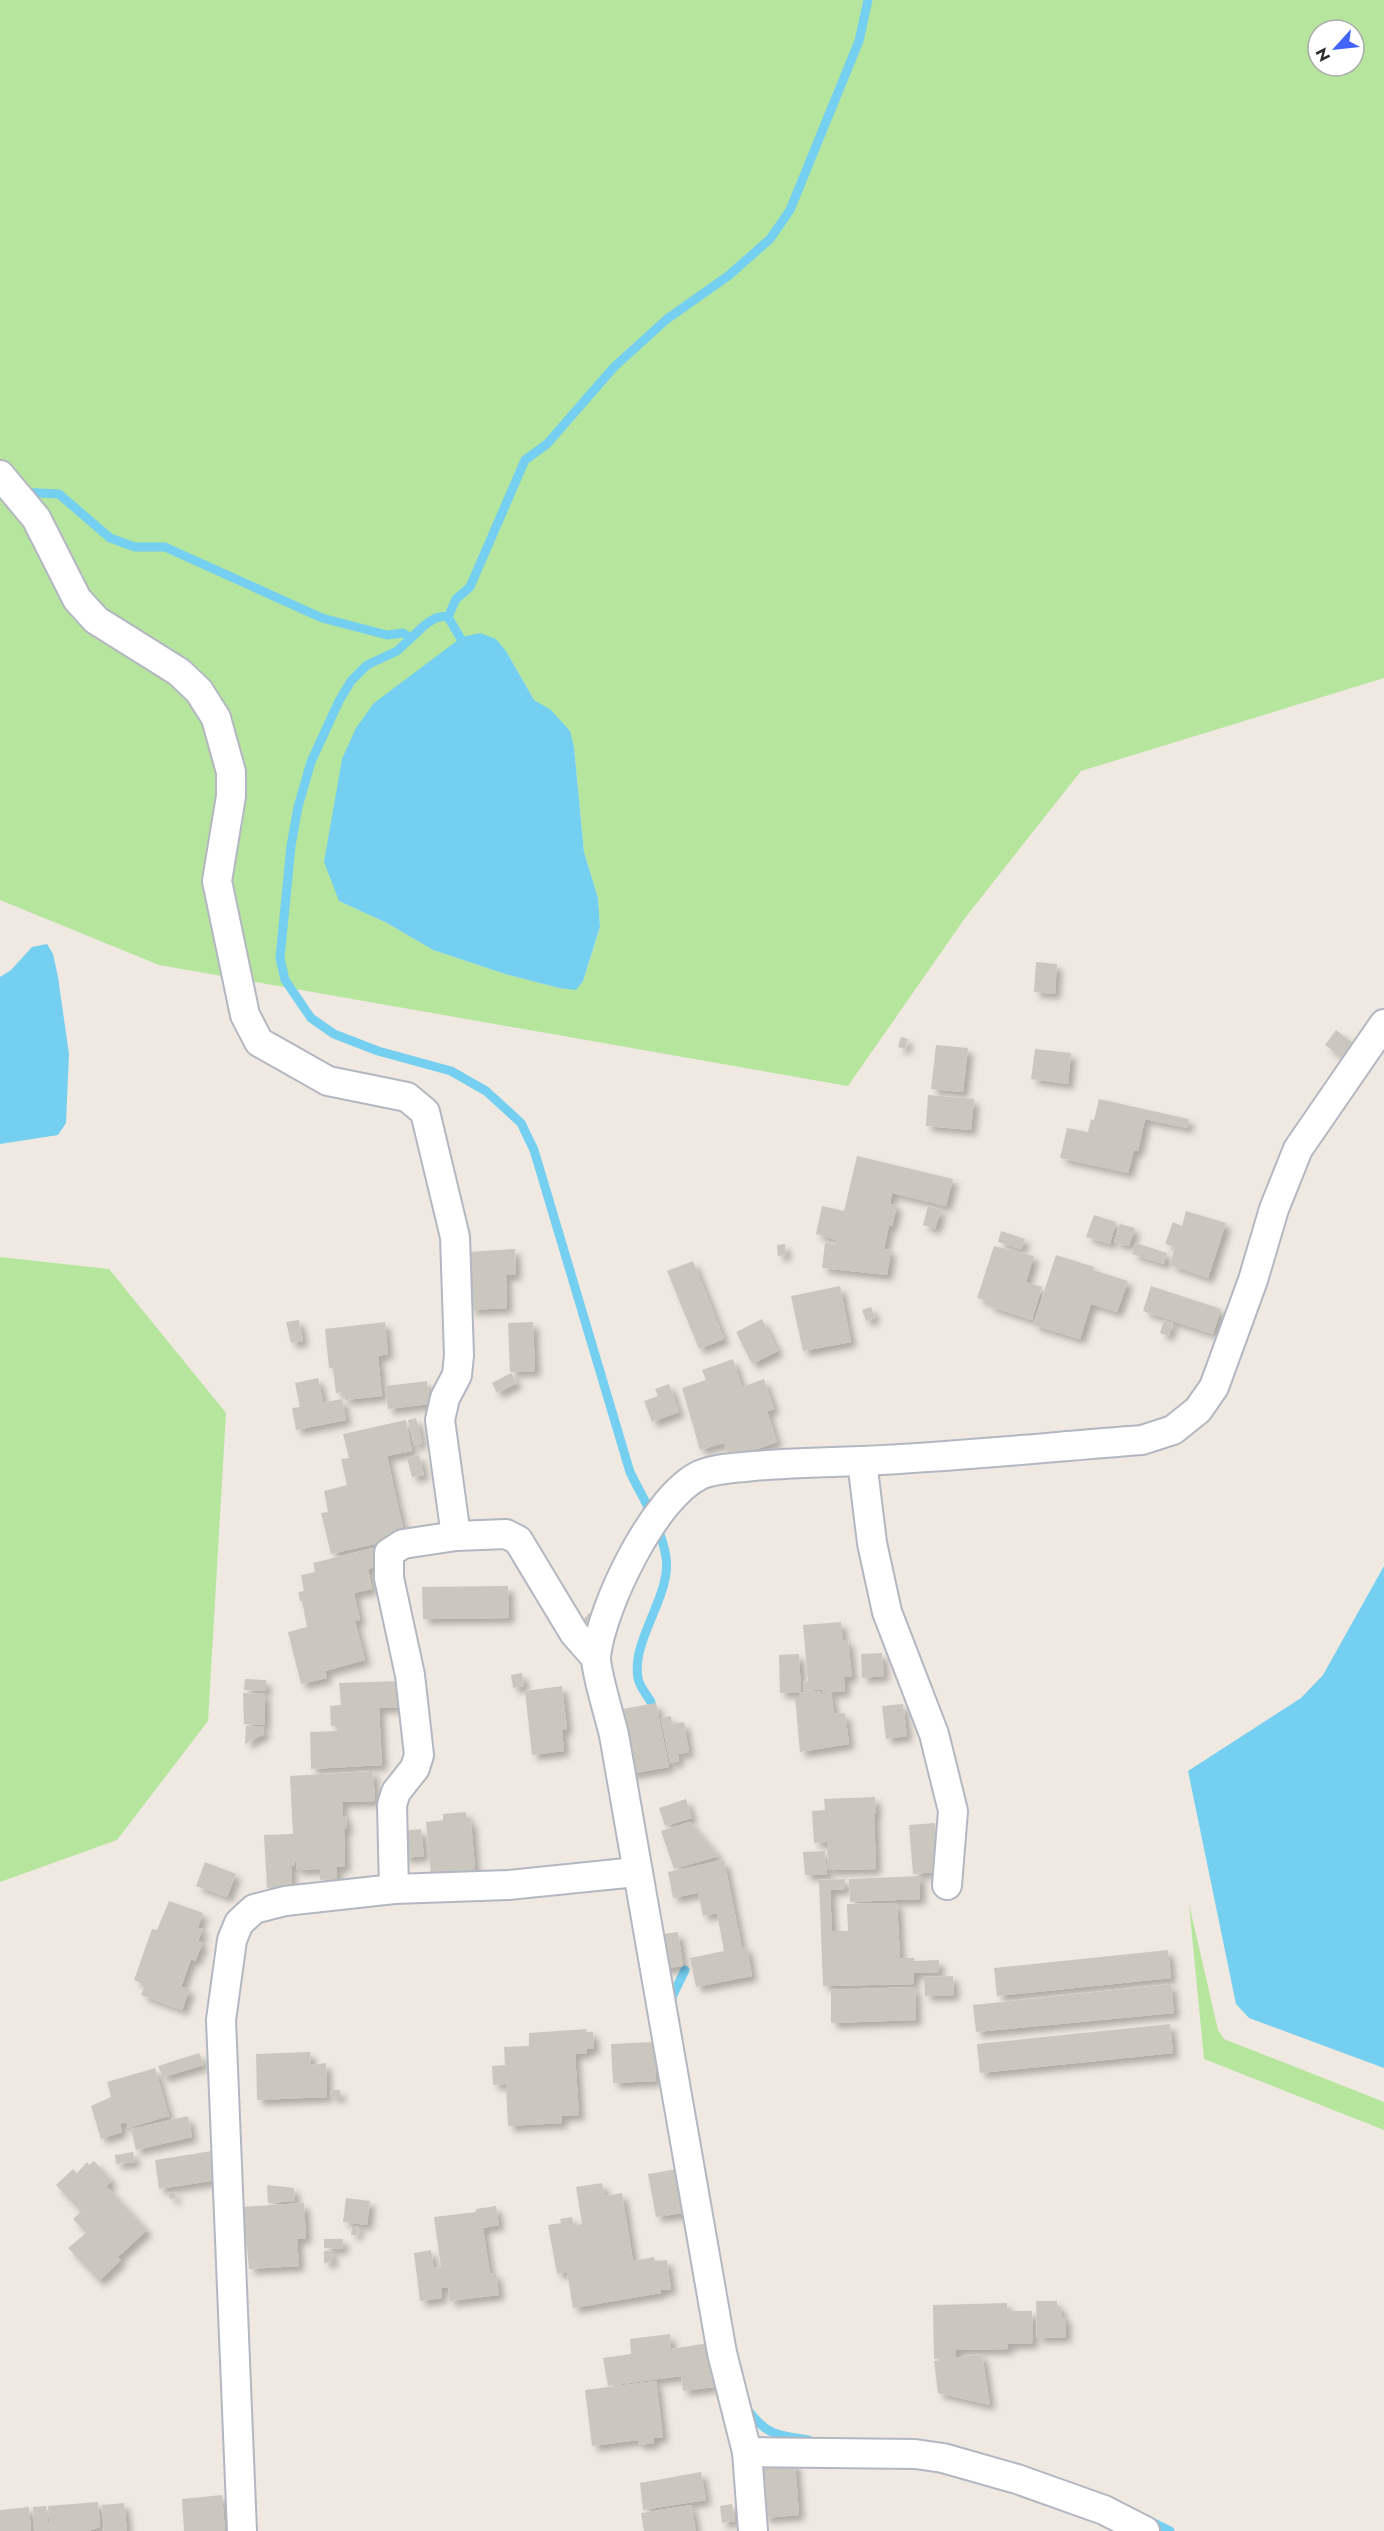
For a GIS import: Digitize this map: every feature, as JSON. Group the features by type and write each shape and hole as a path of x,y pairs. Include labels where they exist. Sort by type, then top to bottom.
{"street":[{"path":"9,486 36,518 77,599 96,620 179,672 199,691 216,717 231,772 231,796 217,881 245,1015 259,1042 328,1082 407,1097 425,1112 455,1237 458,1365 457,1375 445,1398 440,1420 456,1536"},
{"path":"753,2531 747,2452 722,2353 636,1872 614,1735 596,1658 605,1618 627,1565 678,1491 701,1475 729,1468 803,1462 862,1461 1142,1440 1173,1430 1198,1410 1214,1387 1253,1280 1274,1209 1298,1149 1384,1024"},
{"path":"862,1461 872,1543 887,1612 934,1734 953,1811 947,1885"},
{"path":"394,1889 392,1805 396,1792 415,1768 419,1755 410,1675 388,1578 389,1554 403,1544 456,1536 506,1534 518,1540 574,1633 596,1658"},
{"path":"242,2531 220,2020 232,1940 239,1923 255,1909 285,1901 394,1889 508,1885 636,1872"},
{"path":"747,2452 915,2454 943,2458 1017,2479 1104,2510 1145,2531"}],"green space":[{"path":"0,0 1384,0 1384,678 1081,771 965,918 848,1086 159,965 0,900","holes":["506,651 534,700 574,747 584,852 598,898 600,928 583,981 576,989 559,988 505,974 433,950 387,923 339,901"]},
{"path":"0,1257 109,1269 226,1413 208,1721 117,1840 0,1882"},
{"path":"1189,1904 1218,2030 1224,2039 1384,2102 1384,2130 1204,2059"}],"water":[{"path":"480,633 496,639 506,651 534,700 551,710 570,731 574,747 584,852 598,898 600,927 583,981 576,990 505,974 433,950 387,923 339,901 324,862 342,759 356,728 374,703 462,637"},
{"path":"47,944 53,954 58,977 69,1054 66,1123 58,1135 0,1144 0,977 11,970 32,947"},
{"path":"1384,1566 1384,2068 1249,2018 1236,2004 1188,1771 1301,1698 1323,1675"}],"building":[{"path":"1036,962 1057,964 1055,994 1034,992"},
{"path":"1336,1030 1357,1046 1346,1060 1325,1045"},
{"path":"901,1037 908,1039 905,1049 898,1047"},
{"path":"936,1045 968,1048 963,1092 931,1089"},
{"path":"1035,1049 1071,1053 1068,1084 1031,1079"},
{"path":"928,1095 974,1099 971,1130 926,1126"},
{"path":"1099,1099 1189,1119 1187,1128 1145,1119 1138,1151 1134,1150 1128,1173 1060,1158 1067,1128 1088,1132 1091,1119 1094,1120"},
{"path":"857,1156 953,1179 946,1206 892,1193 890,1204 897,1205 892,1226 889,1225 884,1249 891,1250 887,1275 822,1268 825,1243 836,1244 837,1240 816,1234 822,1206 844,1211"},
{"path":"928,1206 941,1210 935,1229 923,1225"},
{"path":"1186,1211 1226,1223 1208,1278 1170,1265 1175,1247 1165,1244 1173,1222 1182,1226"},
{"path":"1094,1215 1116,1222 1110,1244 1086,1237"},
{"path":"1120,1224 1135,1228 1129,1246 1114,1242"},
{"path":"1001,1231 1025,1239 1021,1249 998,1242"},
{"path":"1136,1243 1167,1253 1164,1264 1132,1254"},
{"path":"785,1244 786,1255 778,1256 777,1245"},
{"path":"994,1246 1034,1256 1026,1282 1042,1287 1032,1320 989,1306 990,1302 977,1298"},
{"path":"515,1249 516,1275 506,1275 507,1308 470,1310 468,1252"},
{"path":"1056,1255 1128,1281 1117,1312 1091,1304 1080,1339 1033,1325"},
{"path":"693,1261 724,1339 699,1349 667,1271"},
{"path":"840,1286 851,1342 803,1351 791,1296"},
{"path":"1151,1286 1221,1309 1213,1334 1143,1311"},
{"path":"871,1307 875,1318 866,1321 862,1310"},
{"path":"762,1319 778,1351 752,1364 736,1332"},
{"path":"299,1320 303,1341 291,1343 286,1322"},
{"path":"1164,1320 1173,1323 1168,1336 1160,1333"},
{"path":"385,1322 388,1354 378,1356 382,1396 345,1400 344,1392 336,1393 333,1368 329,1368 325,1329"},
{"path":"533,1322 535,1371 510,1372 508,1323"},
{"path":"733,1359 742,1387 764,1379 774,1409 767,1411 777,1442 729,1459 724,1443 700,1450 682,1388 706,1380 702,1370"},
{"path":"511,1373 517,1383 497,1393 492,1383"},
{"path":"318,1378 323,1401 313,1404 342,1399 346,1420 296,1430 292,1408 300,1407 295,1383"},
{"path":"427,1381 430,1404 388,1409 385,1386"},
{"path":"669,1384 679,1412 652,1422 644,1401 658,1396 655,1389"},
{"path":"416,1418 422,1443 414,1445 408,1420"},
{"path":"406,1420 412,1451 387,1456 405,1537 331,1554 321,1513 328,1512 324,1491 347,1485 341,1459 349,1458 343,1434"},
{"path":"419,1455 424,1475 412,1477 407,1458"},
{"path":"377,1547 382,1565 368,1569 372,1589 354,1593 360,1620 355,1621 365,1660 325,1671 327,1678 301,1684 288,1632 307,1627 298,1592 304,1591 301,1575 315,1572 313,1563"},
{"path":"508,1586 509,1618 423,1619 422,1587"},
{"path":"589,1613 595,1618 589,1625 583,1620"},
{"path":"841,1622 843,1640 848,1640 852,1677 844,1677 845,1691 822,1693 822,1689 804,1691 803,1682 808,1681 803,1625"},
{"path":"882,1653 884,1676 862,1678 861,1654"},
{"path":"799,1654 801,1692 780,1693 779,1655"},
{"path":"522,1673 524,1686 513,1688 511,1675"},
{"path":"245,1679 266,1680 266,1691 244,1690"},
{"path":"403,1681 403,1707 379,1708 382,1765 311,1769 310,1732 337,1731 336,1726 331,1726 330,1706 341,1705 339,1683"},
{"path":"562,1686 567,1729 562,1730 564,1751 532,1755 525,1691"},
{"path":"820,1691 821,1695 831,1693 834,1714 845,1713 849,1744 800,1752 795,1697 799,1697 799,1693"},
{"path":"243,1693 265,1694 265,1725 244,1724"},
{"path":"656,1703 669,1767 629,1774 617,1710"},
{"path":"903,1704 907,1736 886,1739 882,1706"},
{"path":"671,1716 672,1724 684,1722 689,1752 679,1754 675,1740 679,1761 670,1763 661,1718"},
{"path":"246,1726 264,1727 264,1734 245,1744"},
{"path":"373,1771 375,1801 342,1802 347,1829 344,1829 345,1867 337,1867 336,1879 320,1880 320,1869 297,1870 294,1847 295,1865 291,1866 292,1887 267,1888 264,1835 293,1834 290,1776"},
{"path":"875,1797 876,1869 828,1870 827,1842 814,1843 812,1811 825,1810 824,1799"},
{"path":"686,1799 692,1818 665,1826 659,1808"},
{"path":"466,1812 467,1820 471,1820 475,1870 431,1874 426,1822 443,1820 443,1814"},
{"path":"690,1822 719,1856 674,1869 661,1831"},
{"path":"935,1823 936,1872 913,1874 909,1825"},
{"path":"421,1829 424,1856 404,1858 400,1831"},
{"path":"825,1851 827,1875 805,1875 803,1852"},
{"path":"724,1860 742,1948 747,1947 752,1976 696,1987 690,1958 724,1951 717,1913 703,1916 698,1893 673,1898 668,1872"},
{"path":"205,1862 236,1874 227,1897 196,1886"},
{"path":"920,1876 920,1899 850,1902 849,1879"},
{"path":"845,1879 845,1889 830,1890 832,1931 848,1931 847,1904 897,1903 900,1958 914,1958 914,1961 939,1960 939,1972 914,1973 914,1984 823,1986 819,1880"},
{"path":"169,1901 203,1913 198,1928 203,1929 198,1941 203,1943 195,1961 191,1959 181,1987 190,1989 182,2010 141,1995 145,1985 134,1980 152,1929 157,1930"},
{"path":"678,1932 683,1966 661,1969 656,1935"},
{"path":"1168,1950 1171,1978 997,1996 994,1968"},
{"path":"953,1976 954,1995 925,1996 924,1977"},
{"path":"1171,1984 1174,2013 976,2032 973,2005"},
{"path":"915,1987 916,2020 831,2023 831,1990"},
{"path":"1170,2024 1173,2053 980,2073 977,2044"},
{"path":"587,2029 586,2032 593,2032 594,2049 587,2049 587,2053 575,2054 579,2115 562,2116 562,2123 508,2126 506,2084 493,2085 492,2066 505,2065 504,2047 529,2046 529,2033"},
{"path":"654,2042 656,2081 613,2083 611,2044"},
{"path":"310,2052 311,2065 326,2063 327,2097 257,2100 256,2054"},
{"path":"199,2053 204,2065 163,2077 158,2066"},
{"path":"155,2068 169,2116 128,2128 126,2122 120,2124 122,2132 101,2139 91,2106 111,2097 107,2082"},
{"path":"330,2090 340,2090 341,2097 331,2097"},
{"path":"188,2116 192,2137 136,2150 131,2129"},
{"path":"212,2151 217,2180 159,2189 155,2160"},
{"path":"133,2152 135,2162 116,2164 115,2155"},
{"path":"94,2161 112,2181 106,2186 147,2230 118,2257 121,2260 99,2281 68,2248 86,2233 73,2219 81,2212 56,2185 73,2169 77,2173 87,2162 89,2165"},
{"path":"677,2169 684,2213 656,2217 648,2174"},
{"path":"602,2183 605,2196 622,2193 633,2261 654,2257 655,2261 667,2260 671,2289 661,2290 661,2293 573,2308 567,2272 557,2274 548,2225 561,2223 560,2219 572,2217 574,2226 582,2224 576,2187"},
{"path":"267,2185 294,2188 295,2201 268,2203"},
{"path":"175,2192 176,2198 170,2199 168,2193"},
{"path":"346,2198 370,2201 367,2225 343,2222"},
{"path":"304,2203 306,2238 297,2239 299,2266 249,2269 247,2246 244,2246 241,2207"},
{"path":"496,2206 499,2225 483,2228 490,2274 496,2273 499,2295 449,2301 448,2288 441,2288 442,2298 420,2301 414,2253 431,2250 434,2268 441,2267 434,2217 476,2212 476,2209"},
{"path":"352,2226 359,2226 357,2235 351,2235"},
{"path":"324,2239 343,2239 343,2249 324,2248"},
{"path":"324,2251 332,2251 332,2262 324,2263"},
{"path":"1036,2301 1057,2301 1057,2307 1061,2307 1062,2317 1066,2317 1066,2337 1037,2338"},
{"path":"1007,2303 1007,2311 1032,2311 1033,2343 1008,2344 1008,2349 956,2350 956,2358 934,2359 933,2305"},
{"path":"670,2334 671,2349 708,2343 714,2387 683,2391 681,2376 608,2386 603,2358 631,2354 630,2339"},
{"path":"982,2354 990,2405 938,2393 934,2361"},
{"path":"656,2381 663,2437 654,2438 654,2443 639,2445 638,2440 592,2446 585,2390"},
{"path":"795,2462 799,2515 764,2518 760,2464"},
{"path":"701,2472 706,2500 643,2510 640,2483"},
{"path":"222,2495 225,2531 184,2531 182,2499"},
{"path":"98,2502 100,2527 88,2531 50,2531 48,2506"},
{"path":"124,2503 127,2531 104,2531 102,2505"},
{"path":"732,2504 735,2521 722,2523 720,2506"},
{"path":"691,2505 696,2531 644,2531 641,2513"},
{"path":"46,2506 49,2531 35,2531 33,2507"},
{"path":"29,2507 31,2531 0,2531 0,2510"}],"waterway":[{"path":"448,617 456,599 470,587 525,460 547,444 614,367 667,319 728,276 770,239 790,210 859,41 868,0"},
{"path":"20,492 59,494 110,538 135,547 165,547 322,618 387,635 403,633 411,638 432,620 448,617 465,646"},
{"path":"411,638 397,651 367,665 351,681 339,701 311,762 298,807 291,846 280,958 285,980 311,1018 334,1034 378,1051 451,1071 486,1091 521,1123 534,1150 630,1472 656,1524 664,1546 666,1572 663,1587 645,1633 637,1663 641,1687 651,1702"},
{"path":"672,2004 672,1997 685,1970"},
{"path":"747,2409 760,2424 774,2433 809,2440"},
{"path":"1148,2520 1170,2531"}]}
